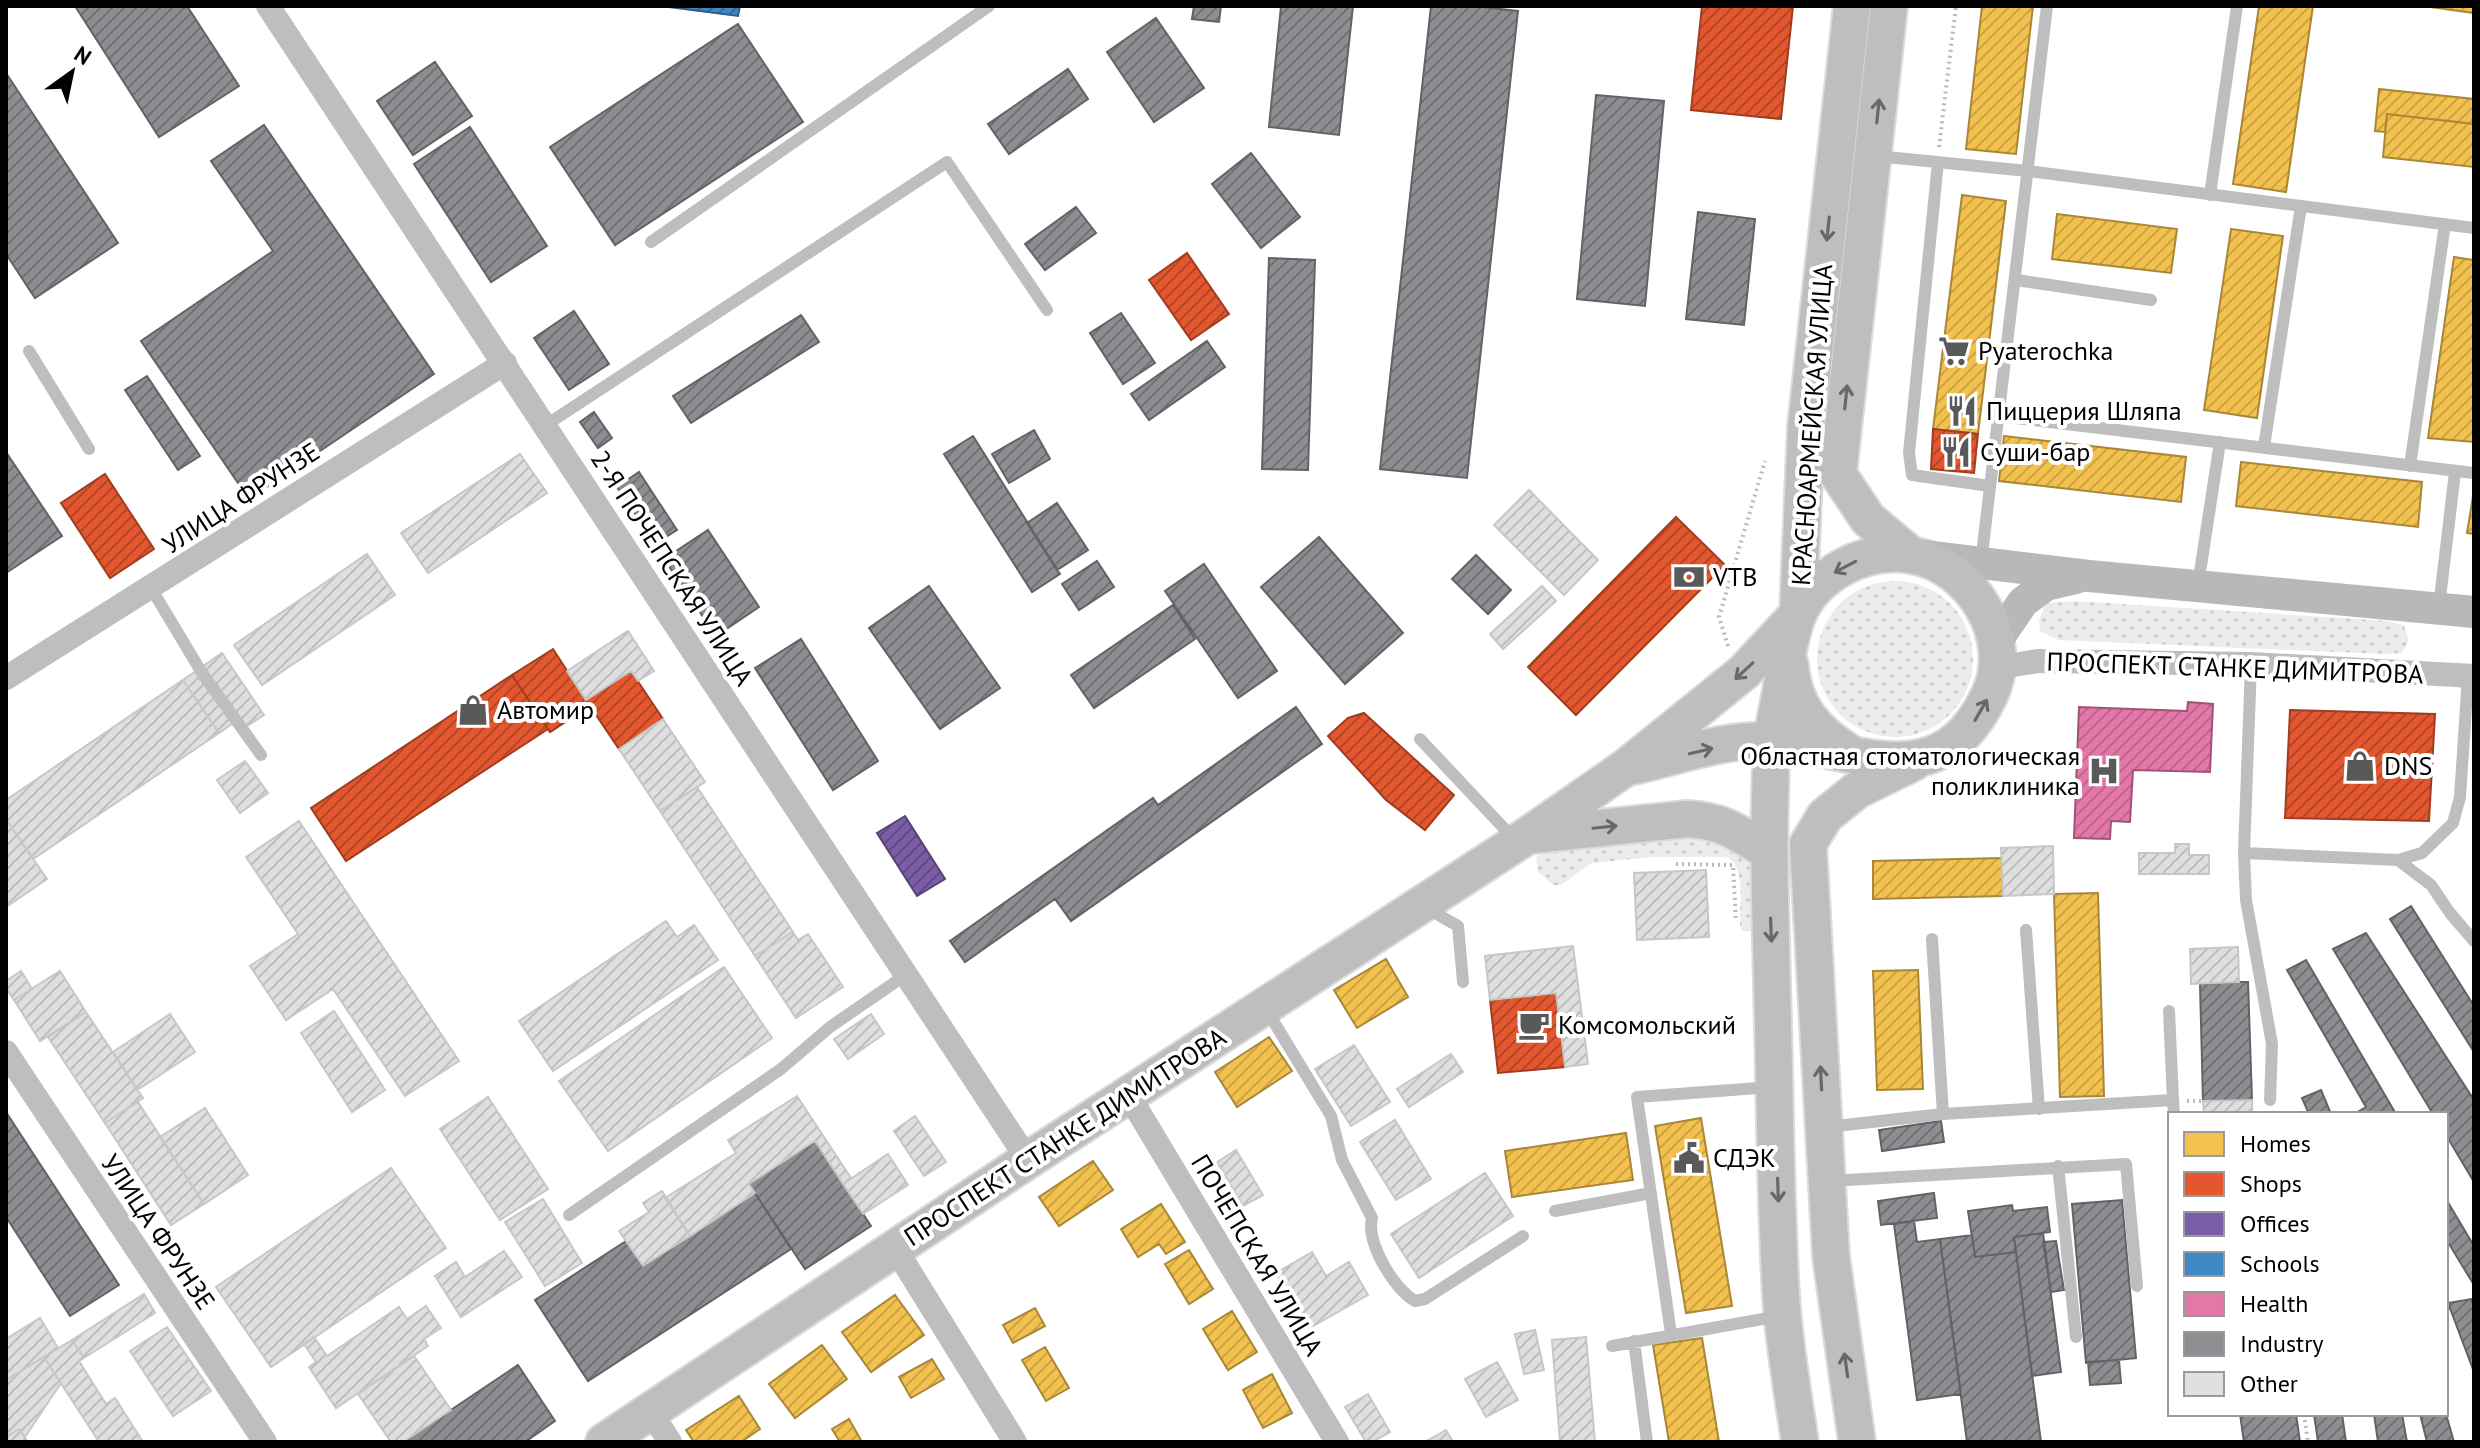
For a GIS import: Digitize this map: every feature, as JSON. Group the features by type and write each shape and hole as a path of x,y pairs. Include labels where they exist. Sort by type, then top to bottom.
{"main road":[{"name":"КРАСНОАРМЕЙСКАЯ УЛИЦА","path":"1625,768 1793,630 1806,427 1852,6"},
{"name":"КРАСНОАРМЕЙСКАЯ УЛИЦА","path":"1889,6 1838,474 1868,519 1911,555"},
{"path":"1800,1442 1783,1315 1769,852 1772,741 1793,630 1817,586 1844,565 1876,555 1911,555 2089,576 2474,612"},
{"path":"1857,1442 1831,1256 1808,844 1825,816 1857,790 1954,743 1979,718 1994,687 1996,655 1990,618 1971,589 1944,566 1911,555"},
{"path":"1996,655 2023,602 2046,585 2089,576"},
{"path":"1793,630 1791,681 1804,712 1826,738 1855,756"},
{"path":"1625,768 1743,741 1772,741 1889,762 1922,758"},
{"name":"ПРОСПЕКТ СТАНКЕ ДИМИТРОВА","path":"604,1442 1028,1160 1522,839 1625,768"},
{"name":"ПРОСПЕКТ СТАНКЕ ДИМИТРОВА","path":"1522,839 1687,819 1726,825 1769,852"}],"street":[{"name":"2-Я ПОЧЕПСКАЯ УЛИЦА","path":"268,6 1028,1160"},
{"name":"УЛИЦА ФРУНЗЕ","path":"6,678 505,363"},
{"name":"ПРОСПЕКТ СТАНКЕ ДИМИТРОВА","path":"1996,655 2038,661 2251,664 2471,676"},
{"name":"УЛИЦА ФРУНЗЕ","path":"6,1052 265,1442"},
{"name":"ПОЧЕПСКАЯ УЛИЦА","path":"1129,1096 1337,1442"},
{"path":"895,1248 1015,1442"},
{"path":"650,1411 670,1442"}],"lane":[{"path":"651,242 989,6"},
{"path":"1981,563 2047,6"},
{"path":"2210,195 2237,6"},
{"path":"1873,155 2028,171 2474,228"},
{"path":"546,425 947,162 1047,310"},
{"path":"1938,162 1909,453 1912,475 1990,486"},
{"path":"2264,447 2301,206"},
{"path":"2410,466 2445,224"},
{"path":"2016,280 2151,300"},
{"path":"29,351 89,449"},
{"path":"2000,416 2474,473"},
{"path":"2198,586 2220,442"},
{"path":"2439,609 2455,472"},
{"path":"151,588 202,673 261,755"},
{"path":"2251,664 2244,853 2246,900 2272,1044 2270,1100"},
{"path":"2244,853 2398,860 2422,853 2453,823 2460,797 2471,676"},
{"path":"1420,739 1522,839"},
{"path":"2398,860 2431,885 2474,941"},
{"path":"1421,905 1458,926 1463,982"},
{"path":"2026,930 2039,1109"},
{"path":"1932,939 1943,1114"},
{"path":"569,1215 781,1069 830,1027 907,974"},
{"path":"1265,1007 1331,1116 1342,1160 1372,1218 1371,1240 1401,1293 1415,1301 1425,1299 1523,1236"},
{"path":"2169,1011 2174,1112"},
{"path":"1671,1334 1637,1097 1775,1086"},
{"path":"1824,1127 1943,1114 2173,1100"},
{"path":"1826,1181 2126,1164 2137,1286"},
{"path":"2058,1166 2076,1337"},
{"path":"1555,1211 1651,1193"},
{"path":"1612,1346 1783,1315"},
{"path":"1634,1341 1647,1442"}],"path":[{"path":"1938,162 1956,6"},
{"path":"1731,657 1719,617 1765,461"},
{"path":"1676,864 1733,865 1736,922"},
{"path":"2304,1416 2308,1442"}],"shaded area":[{"path":"1895,581 1925,587 1950,604 1967,629 1973,659 1967,689 1950,714 1925,731 1895,737 1865,731 1840,714 1823,689 1817,659 1823,629 1840,604 1865,587"},
{"path":"2075,601 2388,621 2404,626 2409,640 2402,653 2383,654 2059,640 2040,631 2039,620 2046,603"},
{"path":"1618,837 1731,838 1760,869 1753,931 1742,931 1740,878 1733,862 1727,857 1653,857 1591,863 1561,885 1553,885 1538,872 1536,857 1575,843"}],"building: Homes":[{"path":"1982,6 2033,6 2016,154 1966,149"},
{"path":"2259,6 2313,6 2286,192 2233,184"},
{"path":"2423,6 2474,6 2474,13"},
{"path":"2379,89 2474,99 2474,124 2387,114 2385,132 2375,131"},
{"path":"2387,114 2474,124 2474,167 2383,157"},
{"path":"1962,195 2006,201 1978,434 1933,429"},
{"path":"2057,214 2177,229 2171,273 2052,259"},
{"path":"2231,229 2283,236 2257,418 2204,410"},
{"path":"2454,257 2474,260 2474,442 2428,438"},
{"path":"2004,436 2186,457 2181,502 1999,481"},
{"path":"2241,462 2422,482 2418,527 2236,506"},
{"path":"2474,490 2474,534 2467,533"},
{"path":"2002,858 2003,896 1873,899 1873,861"},
{"path":"2098,893 2104,1096 2060,1097 2054,894"},
{"path":"1386,959 1408,997 1357,1028 1334,990"},
{"path":"1918,970 1923,1089 1877,1090 1873,971"},
{"path":"1269,1037 1292,1071 1237,1107 1215,1072"},
{"path":"1701,1118 1732,1306 1686,1313 1655,1126"},
{"path":"1626,1133 1633,1180 1512,1197 1505,1151"},
{"path":"1093,1161 1113,1190 1059,1226 1039,1197"},
{"path":"1161,1204 1185,1242 1166,1254 1159,1244 1138,1257 1121,1229"},
{"path":"1189,1250 1213,1289 1189,1304 1165,1264"},
{"path":"895,1295 924,1335 871,1372 842,1332"},
{"path":"1035,1308 1045,1326 1013,1343 1003,1325"},
{"path":"1232,1311 1257,1352 1228,1370 1203,1329"},
{"path":"1702,1338 1719,1442 1669,1442 1653,1345"},
{"path":"822,1345 847,1379 795,1418 769,1384"},
{"path":"1045,1347 1069,1388 1046,1401 1022,1360"},
{"path":"932,1359 944,1379 911,1398 899,1377"},
{"path":"1272,1374 1292,1413 1263,1428 1243,1390"},
{"path":"739,1396 760,1429 741,1442 694,1442 686,1430"},
{"path":"849,1419 862,1442 840,1442 832,1429"}],"building: Shops":[{"path":"1702,6 1793,6 1781,119 1691,110"},
{"path":"1187,253 1229,314 1191,340 1149,280"},
{"path":"1933,429 1978,434 1974,473 1931,469"},
{"path":"105,474 154,549 110,578 61,503"},
{"path":"1676,517 1725,565 1576,715 1528,667"},
{"path":"553,649 590,706 550,732 512,675"},
{"path":"631,671 663,719 619,749 586,700"},
{"path":"512,675 548,729 346,861 311,808"},
{"name":"DNS","path":"2290,710 2435,714 2429,821 2285,818"},
{"path":"1364,713 1454,795 1425,830 1386,800 1328,736 1348,718"},
{"path":"1556,993 1565,1067 1498,1073 1490,1000"}],"building: Offices":[{"path":"905,816 945,879 917,896 877,833"}],"building: Schools":[{"path":"661,6 740,6 738,16"}],"building: Health":[{"name":"Областная стоматологическая поликлиника","path":"2188,702 2213,704 2210,772 2133,770 2130,822 2111,821 2110,839 2074,838 2079,707 2187,711"}],"building: Industry":[{"path":"75,6 187,6 239,86 159,137"},
{"path":"1194,6 1221,6 1219,22 1192,19"},
{"path":"1281,6 1353,6 1339,135 1269,127"},
{"path":"1431,6 1473,6 1518,11 1467,478 1380,469"},
{"path":"1156,18 1204,88 1154,122 1107,52"},
{"path":"738,24 803,122 615,245 550,147"},
{"path":"435,62 472,116 413,155 377,101"},
{"path":"1068,69 1088,99 1009,154 988,124"},
{"path":"6,73 118,243 35,298 6,254"},
{"path":"1596,95 1664,101 1645,306 1577,299"},
{"path":"264,125 434,374 249,499 141,341 273,251 211,161"},
{"path":"470,127 547,246 491,282 414,164"},
{"path":"1251,153 1300,217 1261,248 1212,184"},
{"path":"1076,207 1096,233 1045,270 1025,244"},
{"path":"1698,212 1755,219 1744,325 1686,319"},
{"path":"1269,258 1315,260 1308,470 1262,469"},
{"path":"574,311 609,364 569,390 534,338"},
{"path":"1121,313 1155,363 1123,384 1090,333"},
{"path":"801,315 819,342 691,423 673,396"},
{"path":"1207,341 1225,367 1149,420 1131,394"},
{"path":"147,376 200,456 178,470 125,390"},
{"path":"594,412 612,438 598,448 580,422"},
{"path":"1034,430 1050,459 1009,483 992,454"},
{"path":"973,436 1060,574 1032,592 944,454"},
{"path":"6,452 62,536 6,573"},
{"path":"639,472 677,530 655,544 617,487"},
{"path":"1057,503 1088,550 1057,570 1027,523"},
{"path":"708,530 759,607 716,636 664,559"},
{"path":"1319,537 1403,633 1345,684 1261,587"},
{"path":"1476,555 1511,590 1488,614 1452,579"},
{"path":"1097,561 1114,587 1079,610 1062,584"},
{"path":"1204,564 1277,671 1238,698 1165,591"},
{"path":"929,586 1000,688 940,729 869,628"},
{"path":"1173,605 1195,639 1094,708 1071,675"},
{"path":"801,639 878,761 833,790 755,668"},
{"path":"1296,707 1322,744 1071,921 1055,899 965,962 950,941 1153,798 1158,805"},
{"path":"2411,906 2474,1006 2474,1052 2390,919"},
{"path":"2366,933 2474,1100 2474,1182 2448,1138 2448,1112 2432,1112 2333,949"},
{"path":"2306,960 2395,1112 2360,1112 2366,1107 2287,970"},
{"path":"2248,982 2252,1100 2203,1101 2200,984"},
{"path":"2321,1090 2330,1112 2308,1112 2302,1098"},
{"path":"6,1112 119,1285 70,1316 6,1217"},
{"path":"1941,1121 1944,1142 1882,1151 1879,1130"},
{"path":"815,1141 871,1226 805,1269 749,1184"},
{"path":"755,1193 791,1249 588,1381 535,1300 626,1241 643,1266"},
{"path":"1934,1193 1937,1218 1881,1225 1878,1201"},
{"path":"2122,1200 2136,1358 2086,1363 2072,1204"},
{"path":"2448,1202 2474,1246 2474,1285 2448,1242"},
{"path":"2012,1205 2013,1211 2047,1207 2050,1232 2014,1237 2016,1252 1975,1257 1968,1211"},
{"path":"1914,1221 1917,1242 1940,1239 1961,1394 1917,1400 1894,1224"},
{"path":"2043,1233 2061,1372 2032,1376 2014,1237"},
{"path":"1972,1235 1975,1257 2016,1252 2041,1442 1967,1442 1940,1239"},
{"path":"2056,1241 2064,1290 2051,1292 2043,1242"},
{"path":"2471,1299 2474,1306 2474,1372 2448,1303"},
{"path":"2119,1360 2121,1383 2090,1385 2088,1362"},
{"path":"518,1365 555,1421 525,1442 403,1442"},
{"path":"2240,1416 2296,1416 2300,1442 2244,1442"},
{"path":"2314,1416 2342,1416 2346,1442 2318,1442"},
{"path":"2374,1416 2402,1416 2407,1442 2378,1442"},
{"path":"2420,1416 2447,1416 2454,1442 2427,1442"}],"building: Other":[{"path":"520,454 547,493 428,573 401,533"},
{"path":"1529,490 1598,560 1564,595 1494,525"},
{"path":"367,554 395,595 262,685 234,645"},
{"path":"1542,586 1556,601 1503,649 1490,634"},
{"path":"628,631 654,671 638,681 631,671 586,700 567,671"},
{"path":"222,653 264,715 241,730 235,722 219,733 183,680"},
{"path":"183,680 219,733 33,859 6,819 6,800"},
{"path":"663,719 705,782 660,811 619,749"},
{"path":"245,761 268,793 240,813 217,780"},
{"path":"697,787 793,932 755,956 660,811"},
{"path":"6,819 47,879 6,907"},
{"path":"299,821 459,1061 405,1096 333,989 286,1020 250,966 298,934 246,857"},
{"path":"2175,844 2189,844 2189,855 2209,855 2209,874 2139,874 2139,853 2175,853"},
{"path":"2053,846 2054,894 2003,896 2001,848"},
{"path":"1706,870 1709,937 1637,940 1634,873"},
{"path":"666,921 677,937 694,925 718,960 553,1071 519,1021"},
{"path":"793,932 798,940 808,934 843,987 796,1018 755,956"},
{"path":"1573,946 1588,1064 1565,1067 1556,993 1490,1000 1485,956"},
{"path":"2238,947 2239,982 2191,984 2190,949"},
{"path":"724,967 772,1038 608,1151 559,1081"},
{"path":"21,971 32,989 14,1000 6,988 6,981"},
{"path":"60,971 86,1012 40,1041 14,1000"},
{"path":"334,1011 385,1090 352,1112 301,1033"},
{"path":"86,1012 143,1098 105,1123 48,1037"},
{"path":"170,1014 195,1052 137,1090 113,1052"},
{"path":"871,1014 884,1034 848,1059 834,1039"},
{"path":"1354,1045 1390,1102 1351,1126 1315,1069"},
{"path":"1451,1054 1463,1072 1409,1107 1397,1089"},
{"path":"797,1096 851,1178 843,1184 815,1141 749,1184 755,1193 690,1236 665,1198 736,1153 728,1140"},
{"path":"488,1097 548,1189 500,1220 440,1129"},
{"path":"2252,1100 2252,1112 2204,1112 2203,1101"},
{"path":"138,1102 204,1204 171,1225 105,1123"},
{"path":"205,1108 248,1175 204,1204 160,1137"},
{"path":"915,1116 946,1162 924,1176 894,1131"},
{"path":"1395,1120 1431,1179 1396,1200 1360,1142"},
{"path":"1236,1150 1263,1195 1243,1206 1217,1162"},
{"path":"888,1154 908,1185 863,1214 843,1184"},
{"path":"391,1168 446,1248 271,1367 216,1287"},
{"path":"1485,1173 1513,1216 1419,1278 1391,1234"},
{"path":"662,1191 690,1236 643,1266 619,1231 649,1212 643,1203"},
{"path":"543,1199 582,1263 545,1286 505,1222"},
{"path":"504,1251 522,1277 461,1317 435,1276 456,1262 465,1277"},
{"path":"1312,1252 1326,1276 1349,1262 1368,1295 1308,1329 1276,1273"},
{"path":"144,1294 155,1313 84,1358 72,1340"},
{"path":"426,1306 441,1328 424,1339 428,1346 336,1408 309,1367 316,1362 304,1344 314,1337 327,1356 399,1307 407,1319"},
{"path":"40,1318 58,1348 6,1380 6,1339"},
{"path":"167,1327 211,1391 173,1416 130,1351"},
{"path":"1535,1330 1544,1370 1524,1374 1515,1334"},
{"path":"1586,1337 1595,1442 1560,1442 1552,1340"},
{"path":"72,1340 84,1358 79,1361 106,1404 115,1398 143,1442 99,1442 44,1357"},
{"path":"414,1356 451,1410 403,1442 391,1442 358,1394"},
{"path":"44,1357 61,1383 25,1437 19,1429 6,1437 6,1380"},
{"path":"1497,1362 1518,1400 1486,1417 1465,1379"},
{"path":"1368,1394 1390,1432 1372,1442 1366,1442 1345,1407"},
{"path":"19,1429 28,1442 6,1442 6,1437"},
{"path":"1446,1430 1453,1442 1425,1442"}],"place":[{"name":"Pyaterochka","path":"1954,351"},
{"name":"Пиццерия Шляпа","path":"1962,411"},
{"name":"Суши-бар","path":"1956,452"},
{"name":"VTB","path":"1689,577"},
{"name":"Автомир","path":"473,710"},
{"name":"DNS","path":"2360,766"},
{"name":"Областная стоматологическая поликлиника","path":"2104,771"},
{"name":"Комсомольский","path":"1534,1025"},
{"name":"СДЭК","path":"1689,1158"}]}
